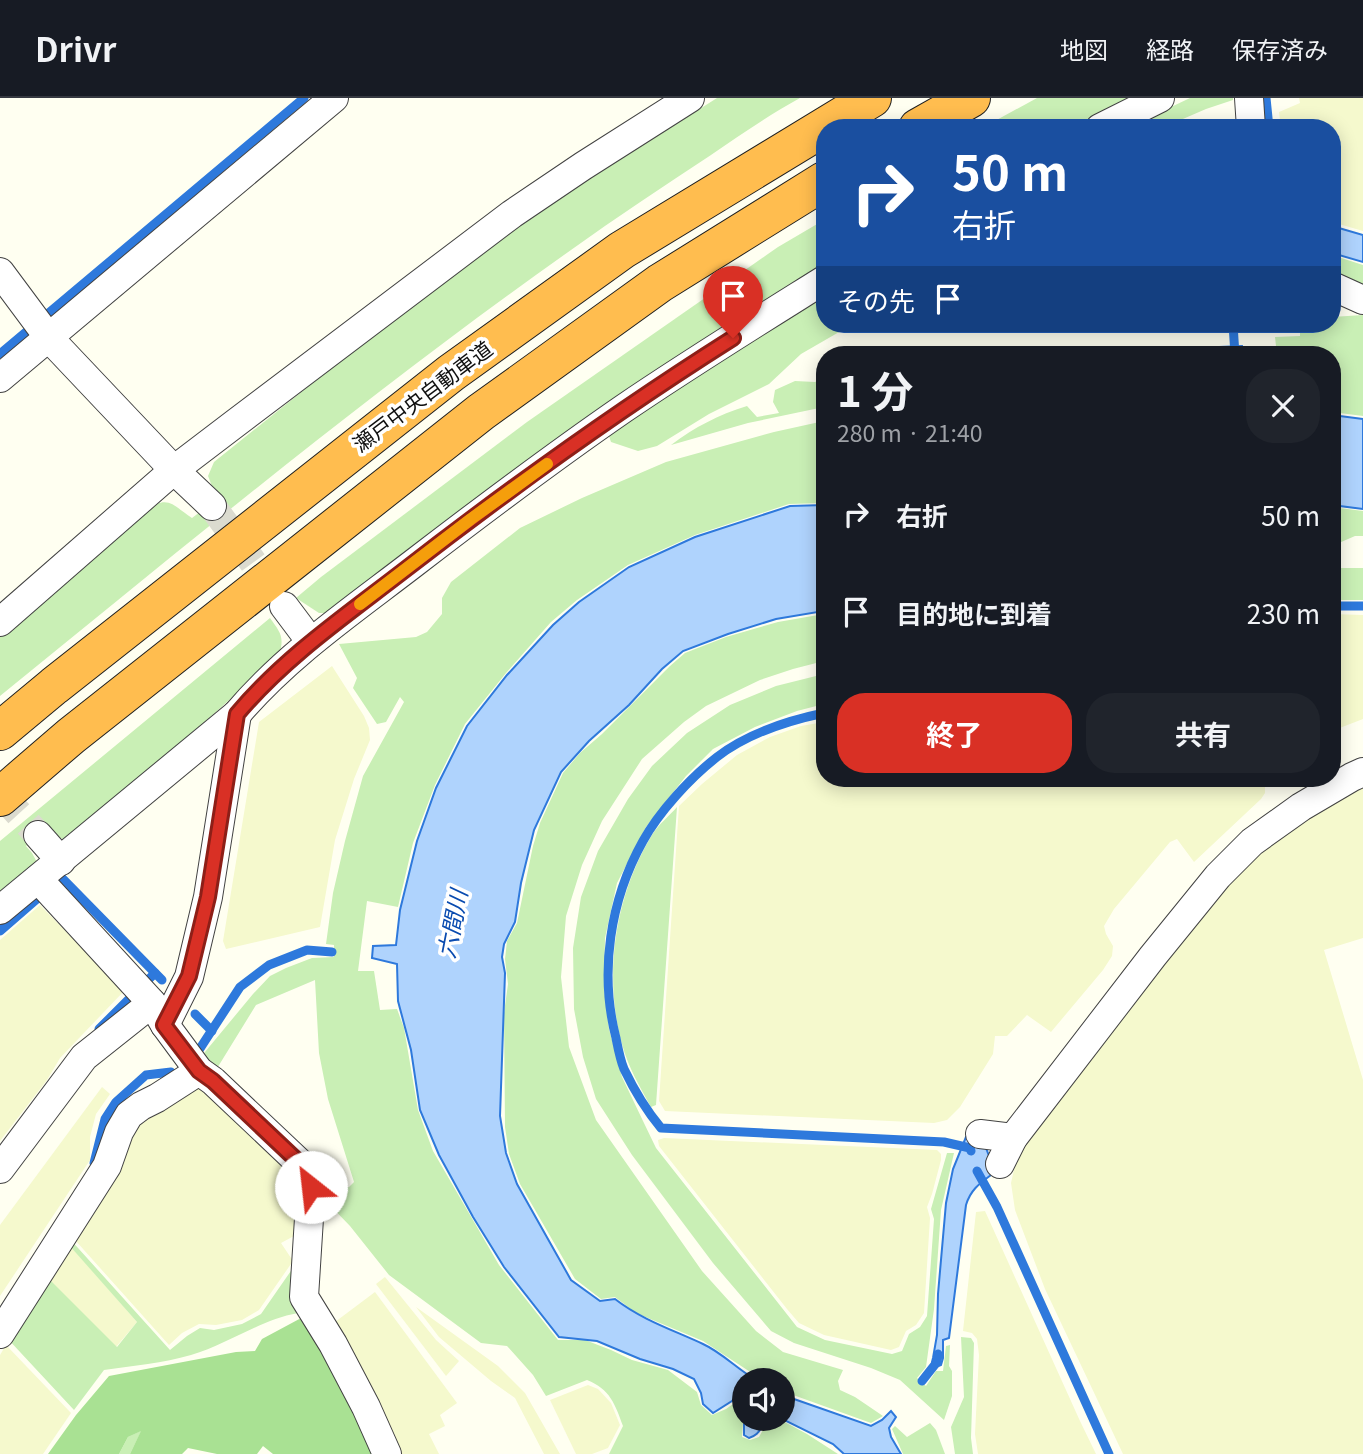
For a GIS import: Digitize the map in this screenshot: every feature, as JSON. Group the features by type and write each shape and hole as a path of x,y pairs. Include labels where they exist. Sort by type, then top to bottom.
{"highway":[{"name":"瀬戸中央自動車道","path":"837,119 872,98"},
{"path":"934,119 971,98"},
{"name":"瀬戸中央自動車道","path":"0,731 451,373 622,250 816,132"},
{"path":"0,797 71,736 481,412 660,283 816,186"}],"street":[{"path":"0,379 40,328 334,98"},
{"path":"0,622 174,470 512,214 690,98"},
{"path":"1118,119 1160,98"},
{"path":"1249,98 1250,119"},
{"path":"0,272 40,328 174,470 212,506"},
{"path":"0,910 50,876 237,714 311,642 471,519 623,410 816,285"},
{"path":"1341,290 1363,300"},
{"path":"284,606 311,642"},
{"path":"0,1169 84,1058 149,1001 189,976 208,897 237,714"},
{"path":"1341,783 1363,772"},
{"path":"1000,1164 1013,1138 1218,876 1252,842 1301,807 1335,787"},
{"path":"38,835 50,876 149,1001 199,1071 306,1169 311,1187 304,1297 339,1354 387,1454"},
{"path":"0,1334 107,1166 119,1132 129,1115 199,1071"},
{"path":"980,1134 1013,1138"}],"green space":[{"path":"717,98 800,98 755,125 606,226 425,357 282,468 0,696 0,636 145,510 165,502 192,518 217,499 208,476 214,462 396,316 558,199"},
{"path":"1037,98 1138,98 1095,119 998,119"},
{"path":"1190,98 1233,98 1183,119 1146,119"},
{"path":"1299,98 1363,98 1363,231 1341,225 1341,119 1280,119 1279,112 1300,103"},
{"path":"816,225 816,275 335,613 319,613 296,598 527,422 778,247"},
{"path":"1341,258 1363,265 1363,290 1341,281"},
{"path":"816,299 816,333 837,333 801,354 769,384 709,414 657,446 638,451 611,442 609,436 619,426"},
{"path":"1363,315 1363,416 1341,413 1341,346 1276,346 1275,337 1300,336 1300,333 1341,333 1341,316"},
{"path":"795,381 815,382 816,409 748,423 671,445 707,422 747,406 757,417 779,413 773,402 775,390"},
{"path":"816,423 816,503 789,504 695,535 628,565 577,600 551,622 465,724 435,785 413,843 398,907 367,901 358,971 374,971 380,1010 397,1009 404,1028 418,1110 433,1151 499,1265 558,1340 585,1340 632,1360 668,1370 697,1392 701,1405 712,1415 732,1405 732,1431 742,1431 742,1437 750,1440 759,1437 762,1431 795,1431 795,1428 838,1454 609,1454 623,1426 614,1404 601,1388 587,1380 546,1396 533,1375 507,1346 481,1343 389,1275 350,1226 320,1195 322,1189 349,1187 354,1182 328,1099 319,1053 315,980 256,1005 216,1070 200,1058 270,976 312,958 334,957 334,945 326,944 333,893 345,841 363,776 404,702 400,697 386,722 377,724 353,688 357,678 339,644 416,637 427,632 442,614 442,598 451,582 520,528 666,462"},
{"path":"1341,508 1363,511 1363,536 1355,536 1341,542"},
{"path":"1341,568 1363,568 1363,600 1341,600"},
{"path":"1341,614 1363,615 1363,719 1341,728"},
{"path":"816,615 816,663 760,680 706,706 684,722 642,759 602,821 582,865 566,916 561,977 569,1047 596,1120 702,1271 756,1331 783,1352 843,1370 838,1381 840,1390 883,1416 871,1423 795,1396 795,1368 744,1368 703,1341 636,1313 615,1297 601,1299 575,1279 520,1184 509,1154 505,1127 504,1013 508,984 505,959 507,941 517,923 540,823 563,773 580,753 685,653 726,637 778,622"},
{"path":"270,618 280,635 282,644 279,655 155,767 65,840 46,827 26,846 39,866 0,899 0,841"},
{"path":"332,666 364,716 370,740 354,779 335,840 320,927 226,949 223,941 259,722"},
{"path":"816,676 816,706 755,727 713,749 686,776 646,827 617,883 605,938 604,989 609,1029 622,1077 656,1148 797,1327 825,1340 892,1354 902,1351 909,1334 920,1327 927,1316 934,1219 931,1209 947,1153 954,1153 941,1210 934,1309 926,1367 917,1378 926,1386 936,1371 943,1371 946,1346 950,1345 952,1396 944,1420 900,1380 794,1343 771,1331 713,1263 632,1155 596,1099 583,1057 574,1009 573,948 581,897 598,851 628,799 652,766 687,733 730,705 776,686"},
{"path":"816,723 816,787 1265,787 1265,793 1194,862 1177,839 1170,842 1114,909 1104,926 1113,946 1112,956 1103,970 1051,1032 1027,1015 1007,1036 995,1036 993,1054 960,1107 947,1120 934,1123 665,1111 659,1101 679,806 737,755 770,737"},
{"path":"1363,781 1363,938 1324,950 1363,1080 1363,1454 1123,1454 1045,1289 1015,1210 1011,1183 1018,1152 1233,868"},
{"path":"677,807 656,1105 651,1107 631,1069 622,1044 616,1018 613,964 621,910 639,859 660,824"},
{"path":"40,905 124,991 60,1058 47,1080 0,1141 0,940"},
{"path":"199,1084 293,1168 301,1191 294,1236 281,1243 293,1261 259,1310 242,1320 216,1325 199,1324 182,1333 169,1345 75,1240 132,1124"},
{"path":"102,1087 110,1094 96,1114 90,1137 90,1160 0,1296 0,1225"},
{"path":"664,1138 937,1150 941,1154 941,1160 927,1207 930,1218 924,1313 916,1325 906,1331 899,1347 891,1350 824,1335 799,1323 659,1146 658,1140"},
{"path":"985,1211 1096,1454 978,1454 975,1434 979,1355 977,1339 972,1333 963,1331 976,1212"},
{"path":"69,1238 170,1350 200,1328 214,1330 242,1324 261,1314 295,1265 298,1313 270,1321 191,1355 104,1370 74,1410 7,1338","holes":["69,1245 137,1322 117,1347 47,1277"]},
{"path":"69,1244 137,1322 116,1347 46,1277"},
{"path":"385,1277 436,1340 459,1361 446,1376 376,1284"},
{"path":"375,1292 457,1403 440,1415 445,1426 429,1434 439,1454 396,1454 335,1322"},
{"path":"416,1307 498,1366 525,1393 560,1454 544,1454 515,1398 439,1337"},
{"path":"303,1317 376,1454 273,1454 263,1446 257,1454 217,1454 188,1448 182,1454 130,1454 141,1431 128,1437 119,1454 48,1454 109,1376 236,1352 255,1351 262,1339"},
{"path":"961,1337 971,1338 974,1343 971,1438 973,1454 955,1454 951,1427 964,1397"},
{"path":"6,1345 71,1413 43,1454 0,1454 0,1355"},
{"path":"588,1385 598,1389 611,1403 620,1425 608,1448 592,1454 576,1454 550,1400"},
{"path":"930,1423 936,1430 945,1454 903,1454 892,1429 895,1426 907,1437"},
{"path":"142,1430 130,1454 119,1454 128,1437"}],"water":[{"path":"1341,229 1363,235 1363,262 1341,256"},
{"path":"1341,416 1363,419 1363,509 1341,506"},
{"name":"六間川","path":"816,505 816,612 776,619 683,651 589,741 561,772 534,830 515,922 504,944 500,1116 506,1153 517,1184 571,1280 600,1301 615,1299 647,1319 710,1348 739,1368 732,1368 732,1401 713,1413 703,1404 694,1379 597,1341 559,1337 504,1267 439,1155 420,1110 411,1050 398,1001 397,964 372,958 373,946 396,945 400,910 417,841 436,788 467,726 507,675 553,625 579,602 629,567 695,537 790,506"},
{"path":"966,1137 983,1140 995,1172 981,1182 966,1205 949,1338 943,1340 943,1358 941,1365 936,1367 932,1362 937,1335 946,1203 953,1169"},
{"path":"795,1399 871,1426 891,1411 896,1417 889,1428 891,1437 901,1454 844,1454 833,1444 795,1425"},
{"path":"744,1431 758,1431 749,1438 744,1435"}],"waterway":[{"path":"0,354 304,98"},
{"path":"1266,98 1268,119"},
{"path":"1234,333 1234,346"},
{"path":"1341,606 1363,606"},
{"path":"816,715 768,729 741,741 707,765 666,807 643,841 622,887 615,912 608,962 611,1013 623,1065 641,1100 661,1128 944,1142 970,1148 971,1151"},
{"path":"55,871 162,980"},
{"path":"0,931 46,891"},
{"path":"199,1050 240,987 269,965 307,950 332,952"},
{"path":"99,1029 155,973"},
{"path":"195,1014 212,1031"},
{"path":"94,1163 105,1119 116,1102 146,1075 171,1072"},
{"path":"977,1171 997,1207 1109,1454"},
{"path":"922,1381 937,1362 938,1354"}],"tunnel":[{"path":"212,506 277,595"},
{"path":"0,793 38,835"}],"slow traffic":[{"path":"360,604 547,464"}],"route":[{"path":"311,1187 306,1169 199,1071 164,1025 189,976 208,897 237,714 311,642 471,519 623,410 733,338"}]}
